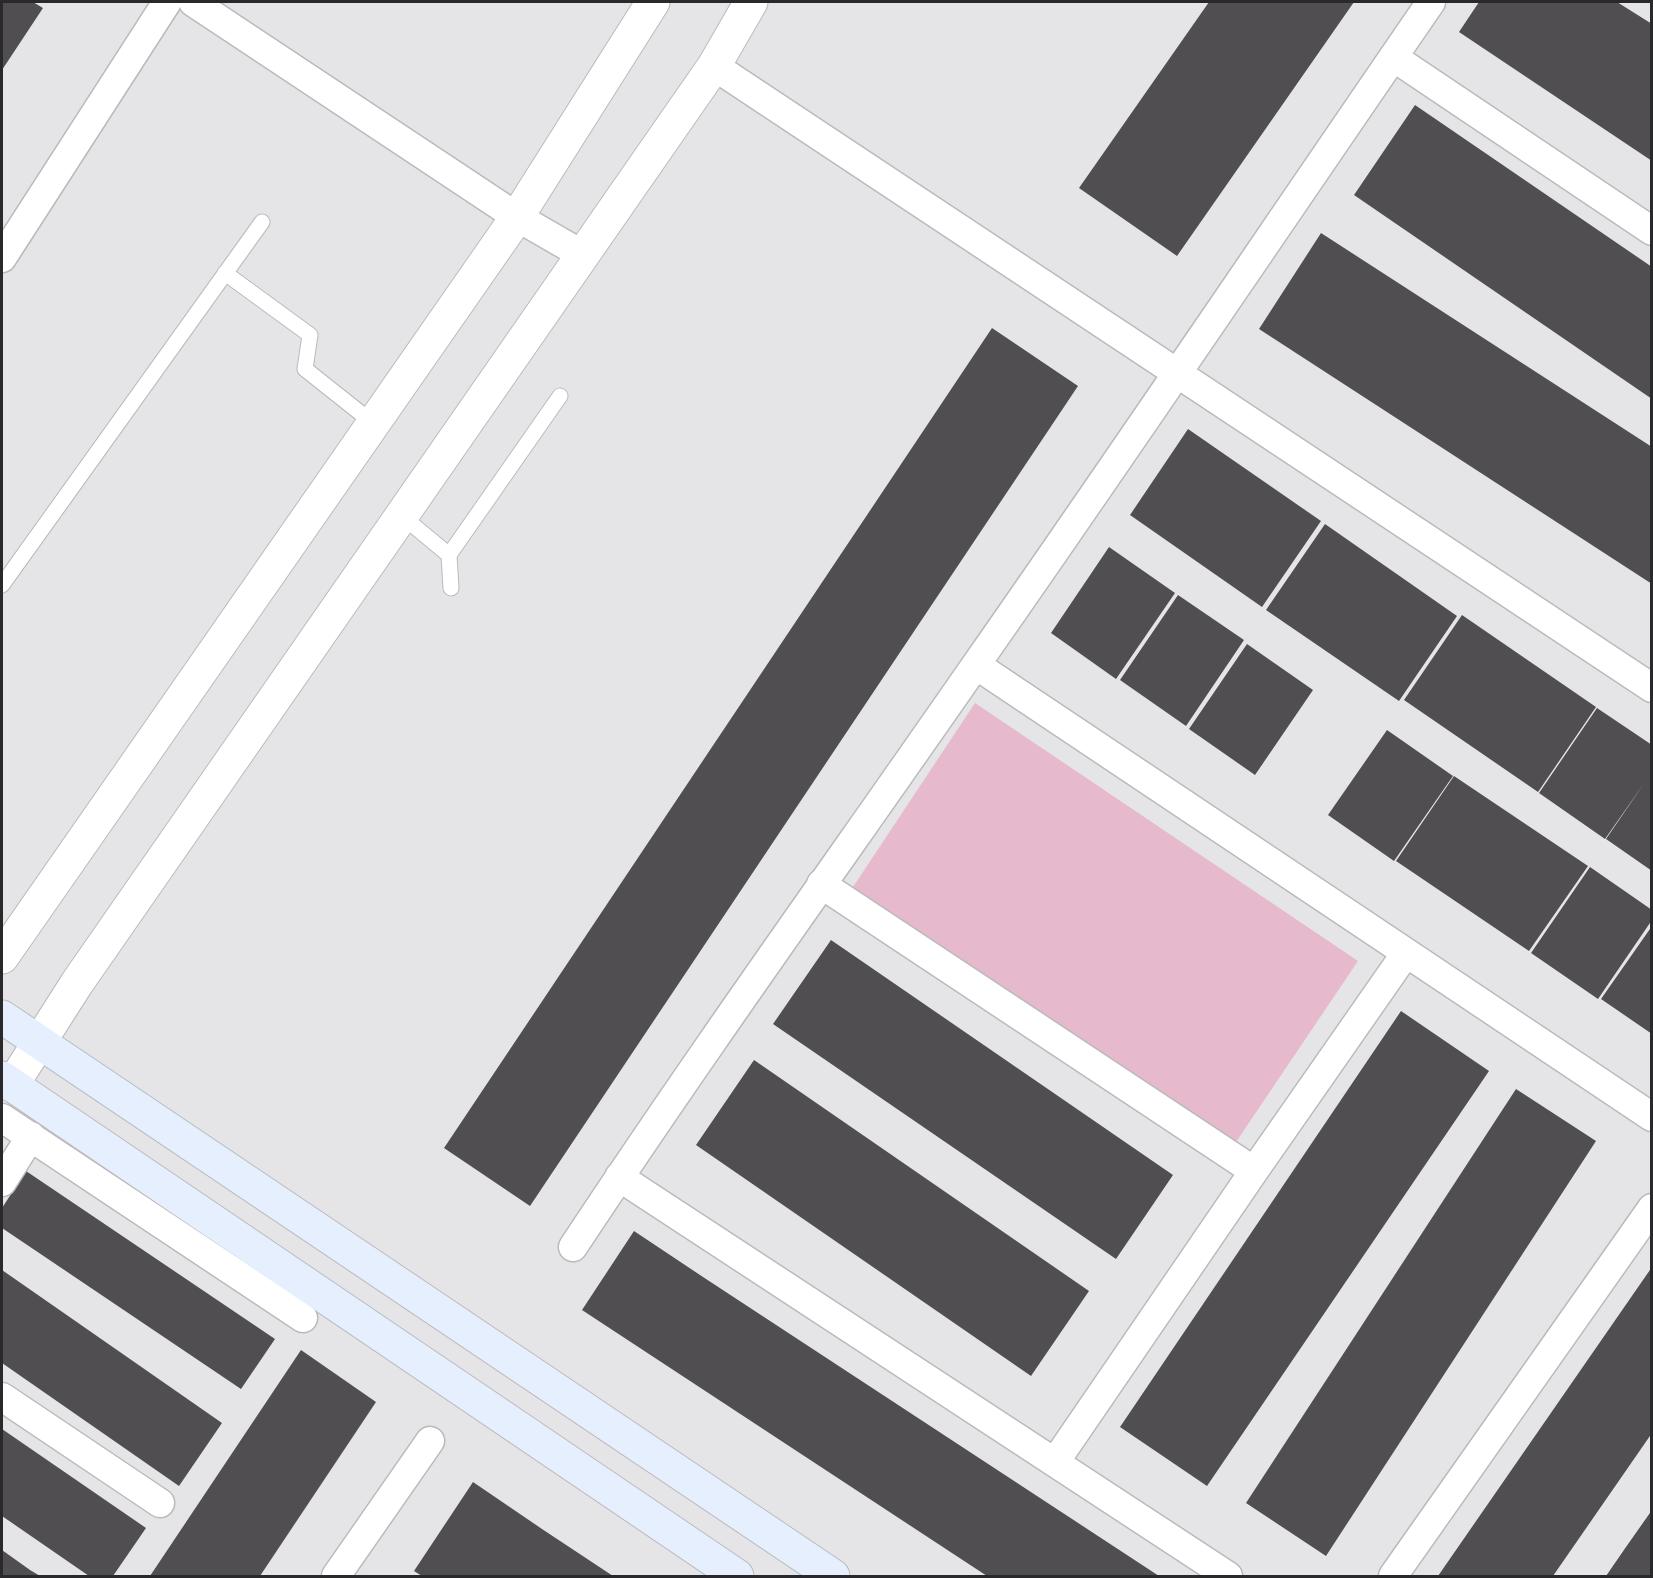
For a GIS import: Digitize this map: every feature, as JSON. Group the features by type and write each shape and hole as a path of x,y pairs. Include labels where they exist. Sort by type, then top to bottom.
{"main road":[{"path":"2,1017 833,1576"},
{"path":"7,1081 737,1576"}],"street":[{"path":"2,258 167,2"},
{"path":"192,2 517,217 583,255"},
{"path":"2,957 517,217 653,2"},
{"path":"7,1081 39,1042 77,983 714,66 751,2"},
{"path":"573,1247 619,1177 821,884 976,665 1431,2"},
{"path":"1393,57 1652,231"},
{"path":"714,66 1652,688"},
{"path":"976,665 1652,1116"},
{"path":"821,884 1254,1171"},
{"path":"1055,1462 1406,953"},
{"path":"2,1118 303,1318"},
{"path":"2,1182 31,1137"},
{"path":"619,1177 1228,1576"},
{"path":"1393,1576 1652,1208"},
{"path":"2,1397 160,1503"},
{"path":"336,1576 430,1441"}],"lane":[{"path":"2,585 262,222"},
{"path":"225,273 310,335 305,369 373,423"},
{"path":"451,588 449,555 560,396"},
{"path":"402,516 449,555"}],"shaded area":[{"path":"975,703 1358,961 1234,1145 853,887"}],"building":[{"path":"2,2 33,2 43,8 2,70"},
{"path":"1209,2 1354,2 1177,256 1079,188"},
{"path":"1479,2 1617,2 1652,24 1652,161 1459,32"},
{"path":"1415,105 1652,267 1652,399 1354,195"},
{"path":"1321,233 1652,447 1652,584 1259,329"},
{"path":"992,328 1078,386 530,1206 444,1148"},
{"path":"1188,429 1321,521 1262,607 1130,515"},
{"path":"1325,524 1457,616 1399,701 1266,610"},
{"path":"1109,547 1175,593 1116,679 1051,633"},
{"path":"1178,595 1244,640 1186,726 1120,680"},
{"path":"1462,615 1596,707 1538,792 1404,700"},
{"path":"1247,644 1313,690 1255,775 1189,729"},
{"path":"1597,708 1652,745 1652,871 1606,839 1645,782 1605,839 1539,793"},
{"path":"1387,730 1453,776 1394,861 1328,815"},
{"path":"1454,776 1588,866 1529,951 1396,861"},
{"path":"1590,867 1652,910 1652,920 1598,999 1531,953"},
{"path":"1652,926 1652,1034 1601,999"},
{"path":"831,940 1173,1175 1116,1259 773,1024"},
{"path":"1401,1011 1489,1071 1207,1486 1120,1427"},
{"path":"754,1060 1089,1291 1031,1376 696,1145"},
{"path":"1516,1089 1596,1141 1326,1556 1246,1503"},
{"path":"26,1171 275,1339 241,1389 2,1228 2,1208"},
{"path":"634,1231 1159,1576 987,1576 582,1310"},
{"path":"1652,1267 1652,1433 1553,1576 1438,1576"},
{"path":"2,1270 222,1423 179,1486 2,1363"},
{"path":"301,1350 376,1402 260,1576 150,1576"},
{"path":"2,1429 146,1528 113,1576 89,1576 2,1516"},
{"path":"473,1482 613,1576 422,1576 414,1571"},
{"path":"1652,1510 1652,1576 1606,1576 1626,1547"},
{"path":"2,1550 30,1570 40,1576 2,1576"}]}
